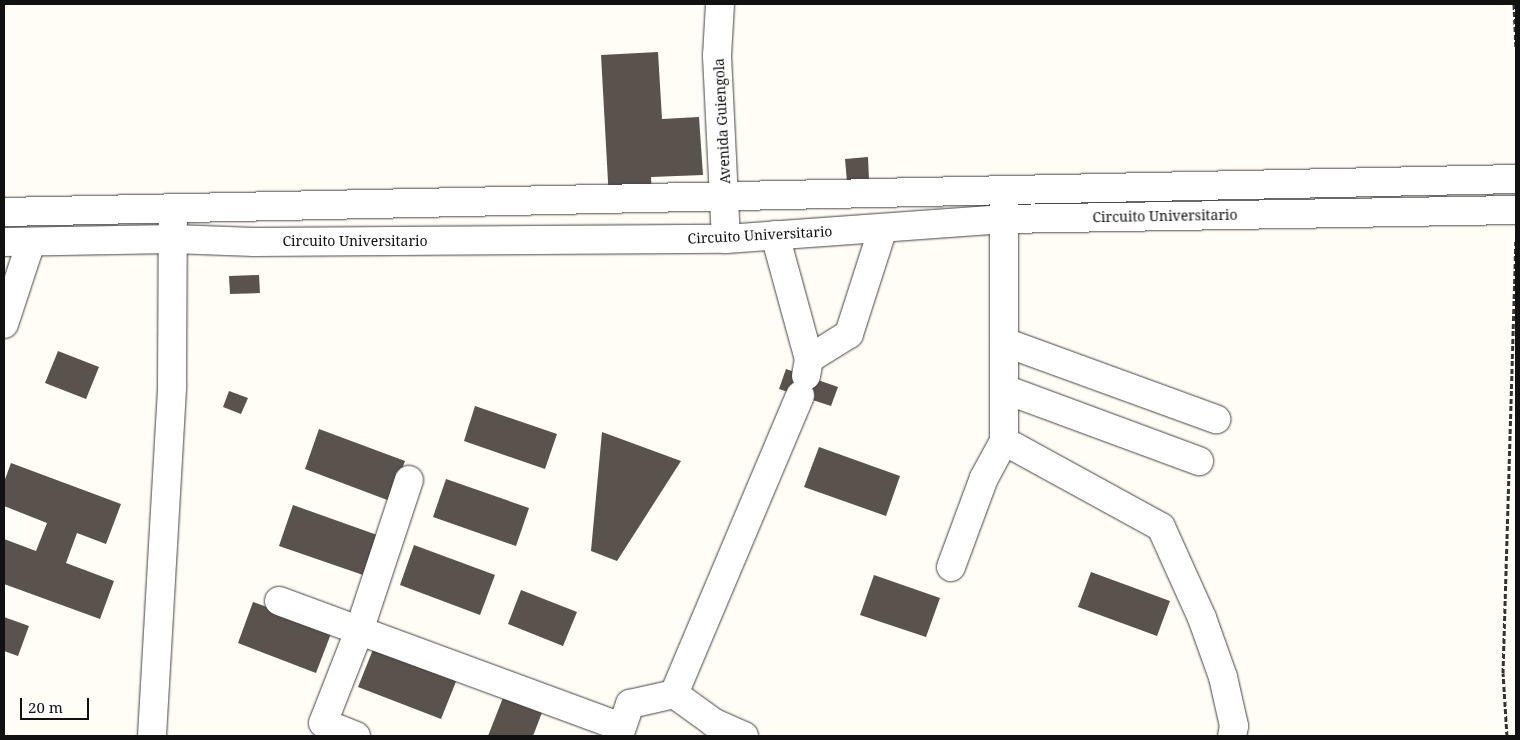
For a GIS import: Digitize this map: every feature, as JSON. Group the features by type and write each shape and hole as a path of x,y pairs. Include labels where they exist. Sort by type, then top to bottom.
{"street":[{"name":"Avenida Guiengola","path":"720,4 717,56 726,198 726,239"},
{"name":"Circuito Universitario","path":"4,212 1003,192 1516,179"},
{"path":"951,567 984,478 1004,441 1003,192"},
{"path":"152,736 172,385 174,209"},
{"name":"Circuito Universitario","path":"4,242 173,239 254,242 726,239 1004,219 1516,210"},
{"path":"674,694 805,377 849,334 883,228"},
{"path":"775,235 805,377"},
{"path":"4,324 31,242"},
{"path":"1004,342 1216,419"},
{"path":"1004,389 1199,461"},
{"path":"1004,441 1161,527 1202,618 1223,677 1234,726 1232,736"},
{"path":"356,736 323,723 359,631 409,480"},
{"path":"279,601 620,732 630,704 674,694"},
{"path":"674,694 711,729 744,736"}],"path":[{"path":"1514,4 1516,49"},
{"path":"1507,736 1503,673 1516,241"}],"building":[{"path":"658,52 662,119 699,117 703,175 651,177 652,197 609,200 601,55"},
{"path":"868,157 869,180 847,182 845,159"},
{"path":"259,275 260,293 230,294 229,276"},
{"path":"58,351 99,367 86,399 45,383"},
{"path":"786,369 838,387 831,406 779,389"},
{"path":"229,391 248,398 241,414 223,407"},
{"path":"475,406 557,434 545,469 464,441"},
{"path":"319,429 405,461 390,501 305,469"},
{"path":"602,432 681,461 617,561 591,551"},
{"path":"819,447 900,476 886,516 804,487"},
{"path":"11,463 121,504 106,544 77,533 66,563 114,581 100,619 4,584 4,539 36,551 47,523 4,506 4,482"},
{"path":"446,479 529,508 516,546 433,517"},
{"path":"293,505 380,536 366,576 279,546"},
{"path":"414,545 495,575 480,615 400,585"},
{"path":"1091,572 1170,601 1157,636 1078,607"},
{"path":"874,575 940,598 926,637 860,615"},
{"path":"521,590 577,612 563,646 508,624"},
{"path":"253,602 332,631 316,673 238,643"},
{"path":"4,617 29,626 18,656 4,651"},
{"path":"374,647 457,679 441,719 358,687"},
{"path":"504,695 543,710 533,736 488,736"}]}
